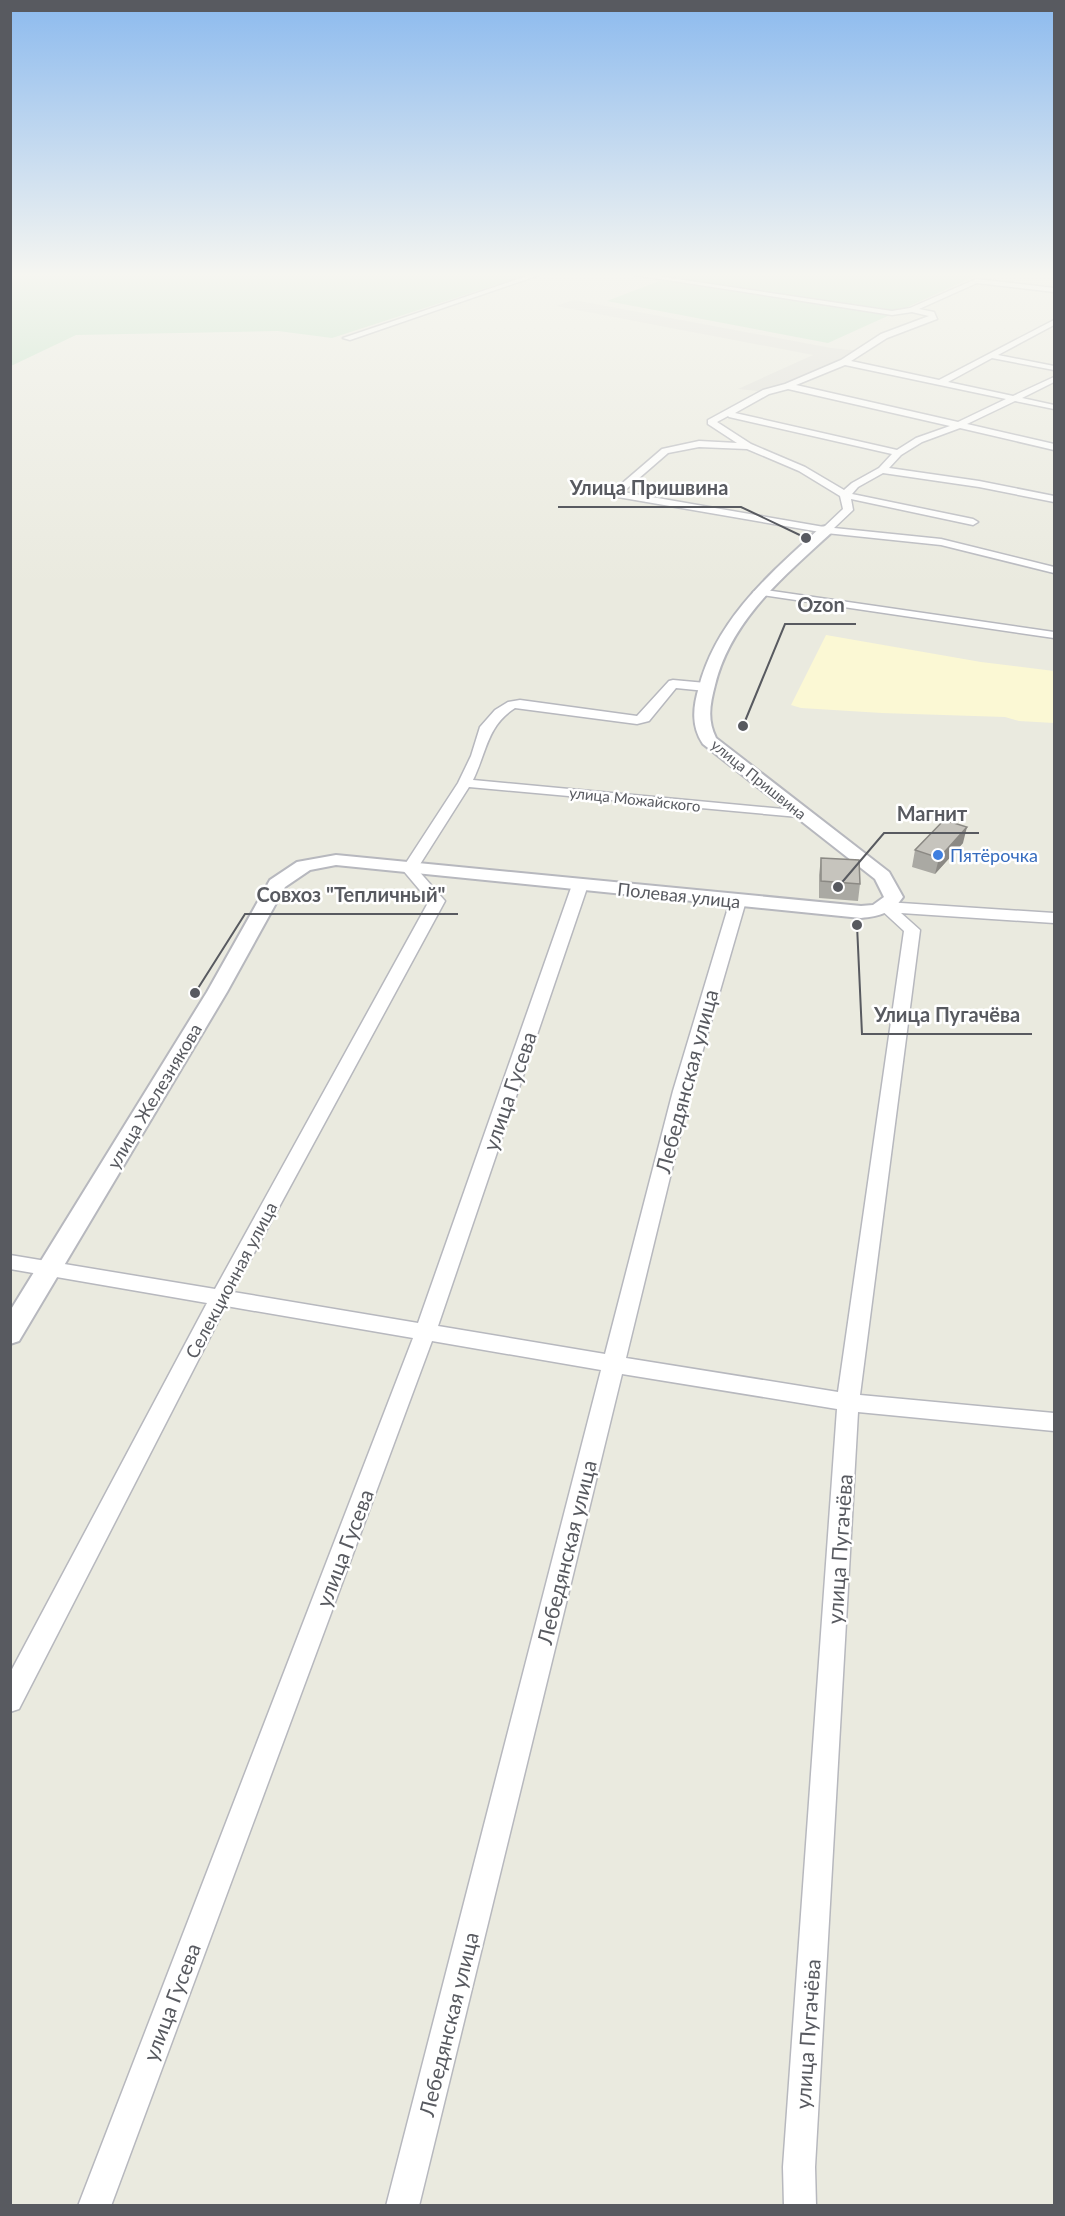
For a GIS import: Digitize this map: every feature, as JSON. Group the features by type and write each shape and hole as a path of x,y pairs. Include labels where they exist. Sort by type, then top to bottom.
{"street":[{"path":"806,378 766,392 711,422 748,447 802,469 845,495 973,522"},
{"path":"918,378 1054,407"},
{"path":"939,383 948,378"},
{"path":"845,495 855,485 882,470 898,453 919,440 957,426 1054,379"},
{"path":"788,386 1054,447"},
{"path":"729,414 898,453"},
{"path":"748,447 699,444 665,451 615,494 826,530 940,542 1054,570"},
{"path":"882,470 979,484 1054,500"},
{"name":"улица Пришвина","path":"845,495 848,510 759,592 719,647 706,687 700,723 709,741 882,876 894,897 886,907"},
{"path":"759,592 1054,634"},
{"path":"409,869 465,783 478,756 485,730 499,713 512,705 520,704 637,720 644,718 673,684 706,687"},
{"name":"улица Можайского","path":"465,783 805,815"},
{"name":"Полевая улица","path":"303,866 318,861 336,860 861,912 879,911 886,907 1054,918"},
{"name":"улица Железнякова","path":"10,1334 217,992 277,884 288,873 303,866"},
{"name":"Селекционная улица","path":"10,1700 220,1298 437,901 409,869"},
{"name":"улица Гусева","path":"94,2205 425,1333 580,885"},
{"name":"Лебедянская улица","path":"402,2205 682,1090 738,901"},
{"name":"улица Пугачёва","path":"800,2205 798,2167 848,1402 912,930 886,907"},
{"path":"10,1262 613,1365 848,1402 1054,1422"}],"shaded area":[{"path":"761,378 801,378 766,392 738,389"},
{"path":"826,635 981,662 1054,671 1054,723 1019,721 1005,717 882,713 801,708 791,705"}],"building":[{"path":"944,820 967,827 939,858 915,850"},
{"path":"821,858 859,860 860,884 821,881"}],"place":[{"name":"Улица Пришвина","path":"806,538"},
{"name":"Ozon","path":"743,726"},
{"name":"Пятёрочка","path":"938,855"},
{"name":"Магнит","path":"838,887"},
{"name":"Улица Пугачёва","path":"857,925"},
{"name":"Совхоз \"Тепличный\"","path":"195,993"}]}
